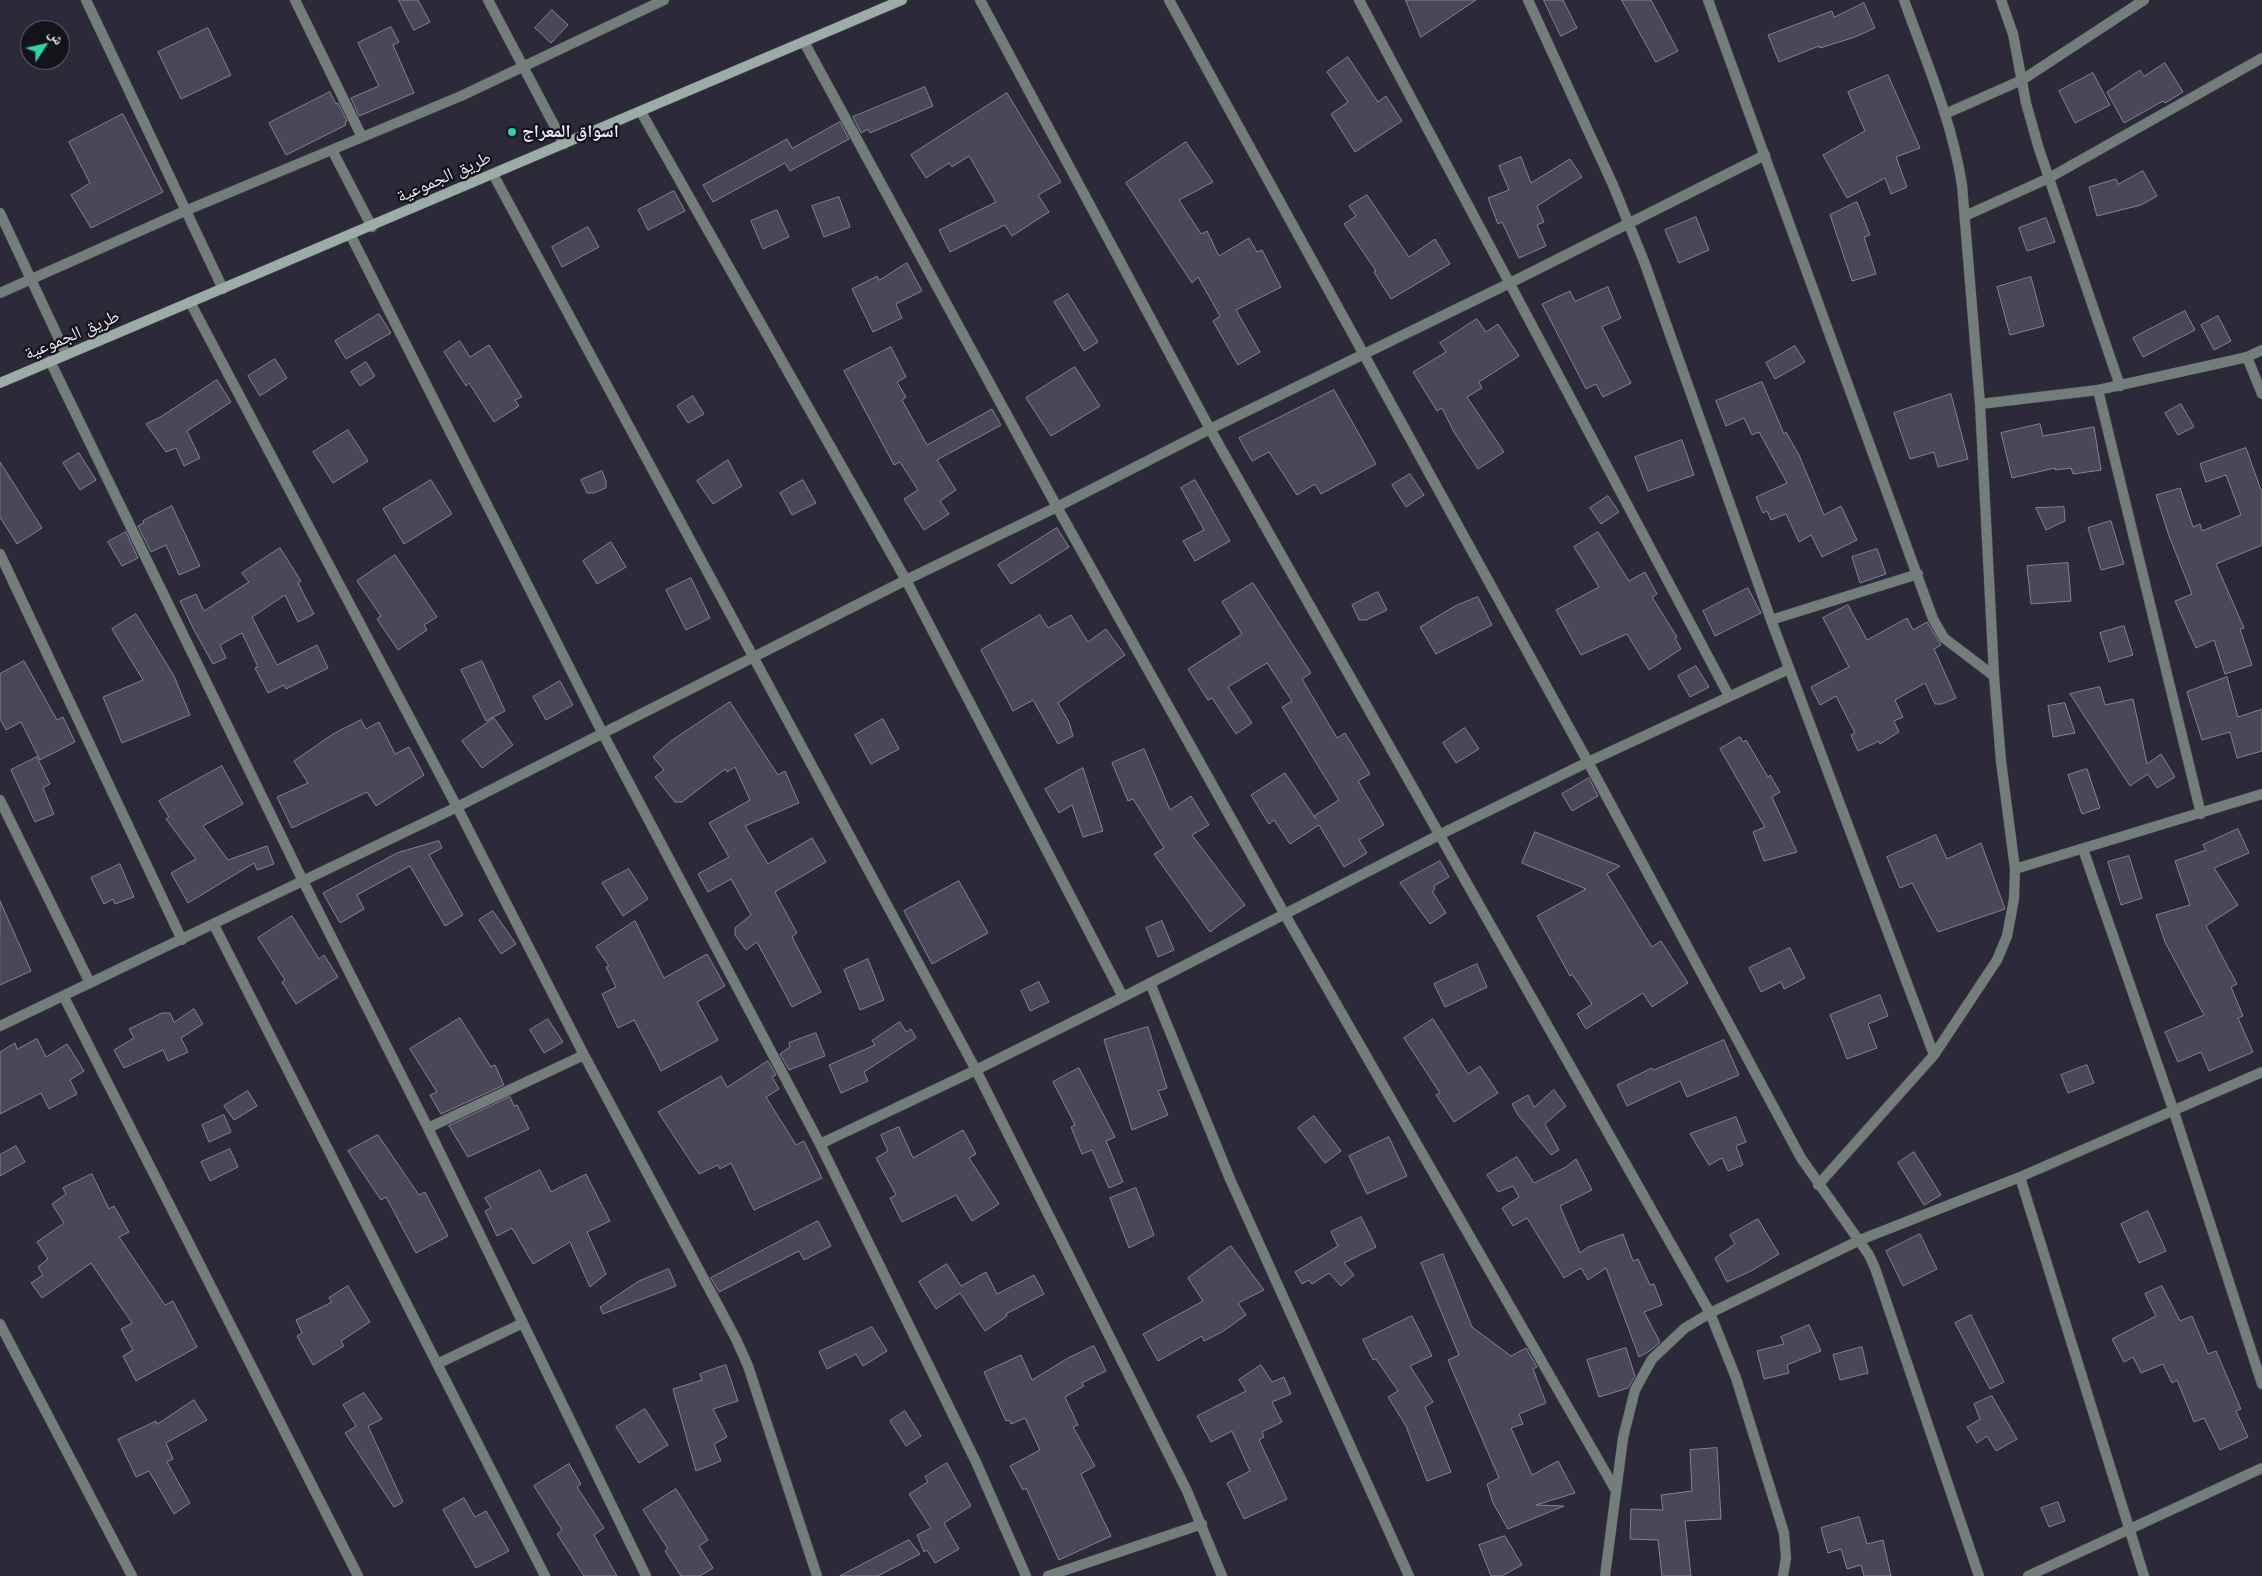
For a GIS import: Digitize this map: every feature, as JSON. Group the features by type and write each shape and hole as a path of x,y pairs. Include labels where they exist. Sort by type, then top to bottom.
{"main road":[{"name":"طريق الجموعية","path":"0,383 351,236 902,0"}],"street":[{"path":"86,0 223,289"},
{"path":"294,0 362,137"},
{"path":"488,0 564,144"},
{"path":"0,293 185,211 461,96 664,0"},
{"path":"980,0 1210,429 1710,1313 1733,1371 1784,1533 1786,1558 1783,1576"},
{"path":"1169,0 1588,762 1801,1158 1818,1185 1860,1240 1876,1268 1979,1576"},
{"path":"1359,0 1728,696"},
{"path":"1528,0 1629,222 1649,273 1770,620 1934,1055"},
{"path":"1708,0 1933,619 1944,638 1994,676"},
{"path":"1818,1185 1934,1055 1997,960 2007,936 2014,899 2015,869 2001,761 1994,676 1980,404 1965,216 1959,167 1945,114 1904,0"},
{"path":"2001,0 2013,34 2031,122 2120,386"},
{"path":"1945,114 2022,80 2144,0"},
{"path":"804,42 1057,507 1284,914 1615,1489"},
{"path":"1965,216 2049,178 2262,58"},
{"path":"641,112 906,580 1123,997"},
{"path":"332,150 372,227"},
{"path":"0,1026 64,997 457,807 602,732 906,580 1510,283 1764,155"},
{"path":"493,174 976,1070 1202,1524 1222,1576"},
{"path":"0,214 66,354"},
{"path":"351,236 602,732 820,1144 976,1462 1026,1576"},
{"path":"190,302 457,807 584,1055 724,1316 745,1360 817,1576"},
{"path":"1980,404 2120,386 2246,357 2262,350"},
{"path":"2246,357 2262,394"},
{"path":"50,361 303,881 428,1128 646,1576"},
{"path":"2098,390 2201,814"},
{"path":"0,554 182,940"},
{"path":"1770,620 1918,574"},
{"path":"820,1144 976,1070 1123,997 1439,835 1588,762 1789,669"},
{"path":"2015,869 2083,850 2262,794"},
{"path":"0,800 90,983"},
{"path":"2083,850 2174,1112 2262,1384"},
{"path":"214,925 545,1576"},
{"path":"1150,982 1230,1178 1409,1576"},
{"path":"64,997 358,1576"},
{"path":"428,1128 584,1055"},
{"path":"1605,1576 1623,1438 1635,1390 1642,1374 1652,1359 1685,1328 1710,1313 1860,1240 2020,1177 2174,1112 2262,1072"},
{"path":"2020,1177 2144,1576"},
{"path":"437,1364 523,1323"},
{"path":"0,1324 132,1576"},
{"path":"2028,1576 2262,1468"},
{"path":"1048,1576 1202,1524"}],"building":[{"path":"399,0 418,0 430,22 414,30"},
{"path":"1406,0 1476,0 1421,37"},
{"path":"1544,0 1563,0 1577,28 1561,36"},
{"path":"1622,0 1651,0 1678,51 1656,62"},
{"path":"1864,3 1875,28 1855,37 1820,48 1819,46 1779,62 1768,35 1832,11 1834,17"},
{"path":"552,10 568,25 551,43 535,28"},
{"path":"391,27 399,42 393,45 414,93 359,116 351,98 379,86 358,43"},
{"path":"208,28 231,75 181,99 158,52"},
{"path":"1348,57 1378,102 1386,96 1402,121 1355,152 1331,114 1348,102 1327,72"},
{"path":"2165,63 2183,92 2124,123 2107,92 2140,70 2144,76"},
{"path":"2093,73 2110,105 2075,123 2059,91"},
{"path":"1888,75 1920,148 1896,157 1907,187 1891,194 1885,178 1847,198 1823,155 1865,131 1848,92"},
{"path":"925,87 933,106 870,133 868,129 861,133 853,117"},
{"path":"330,92 347,121 345,122 346,125 286,155 269,123"},
{"path":"1007,93 1061,182 1038,195 1049,212 1012,236 1005,225 950,252 939,230 996,202 969,156 952,167 949,163 926,178 911,155"},
{"path":"123,114 163,192 91,228 71,195 90,183 69,142"},
{"path":"840,122 849,139 790,171 785,163 713,202 703,185 787,139 792,148"},
{"path":"1186,142 1213,182 1179,200 1201,234 1207,231 1219,256 1249,238 1257,252 1262,250 1281,287 1236,310 1260,352 1238,365 1213,321 1220,316 1198,277 1192,283 1126,183"},
{"path":"1521,157 1531,183 1570,159 1582,177 1537,206 1544,222 1537,225 1546,246 1519,258 1502,222 1498,224 1488,198 1509,190 1499,166"},
{"path":"2143,171 2157,196 2141,205 2097,216 2089,187 2116,179 2118,184"},
{"path":"674,191 685,211 648,230 638,210"},
{"path":"1367,195 1409,257 1435,239 1450,264 1391,299 1374,272 1376,271 1344,224 1356,216 1349,206"},
{"path":"839,197 850,227 824,237 812,206"},
{"path":"1857,202 1870,235 1864,237 1876,274 1852,281 1830,215"},
{"path":"777,210 789,237 763,249 751,221"},
{"path":"1696,217 1709,250 1679,263 1665,230"},
{"path":"2046,218 2055,242 2027,251 2019,228"},
{"path":"588,227 599,247 562,267 552,247"},
{"path":"907,263 922,291 896,304 902,318 873,332 852,289 877,276 879,280"},
{"path":"2031,277 2044,326 2010,335 1997,287"},
{"path":"1608,287 1621,318 1602,327 1631,383 1603,397 1596,384 1586,389 1542,304 1570,291 1575,301"},
{"path":"1068,294 1098,342 1084,351 1054,302"},
{"path":"2185,311 2195,330 2143,357 2133,338"},
{"path":"379,314 391,333 346,359 335,341"},
{"path":"2218,316 2231,341 2214,350 2201,325"},
{"path":"1477,319 1486,332 1498,324 1519,356 1479,382 1482,388 1467,397 1504,452 1478,469 1454,432 1442,408 1437,411 1413,372 1446,352 1440,343"},
{"path":"460,341 470,357 489,345 522,397 515,400 519,406 494,422 469,383 466,386 444,352"},
{"path":"1795,346 1805,362 1775,379 1766,363"},
{"path":"891,347 906,377 897,382 906,397 902,400 927,445 992,409 1001,425 937,460 956,490 940,501 949,514 924,530 904,499 918,490 900,462 894,465 844,371"},
{"path":"275,359 287,378 260,396 248,376"},
{"path":"366,362 375,376 360,386 351,372"},
{"path":"1075,367 1100,406 1051,436 1026,398"},
{"path":"217,380 231,402 187,431 200,458 184,466 176,448 166,452 146,424 162,416"},
{"path":"1762,382 1784,434 1786,432 1799,455 1824,515 1841,506 1857,540 1822,557 1811,535 1799,542 1786,514 1771,520 1767,511 1763,513 1756,497 1787,483 1759,432 1752,435 1744,418 1726,426 1716,401"},
{"path":"1334,390 1376,464 1321,494 1315,484 1297,495 1269,452 1252,461 1239,438"},
{"path":"1951,394 1968,459 1938,467 1934,452 1910,459 1894,413"},
{"path":"693,396 704,414 688,423 677,406"},
{"path":"2181,404 2194,427 2178,435 2165,413"},
{"path":"2040,424 2043,436 2094,427 2101,470 2073,474 2071,468 2055,470 2055,468 2012,478 2001,433"},
{"path":"348,430 368,461 333,483 313,452"},
{"path":"1682,440 1694,475 1648,491 1635,457"},
{"path":"2246,448 2262,493 2262,545 2216,564 2244,628 2240,629 2252,665 2225,674 2214,640 2196,648 2175,601 2192,594 2169,536 2156,495 2180,488 2193,527 2200,524 2202,531 2241,515 2226,475 2206,482 2200,464"},
{"path":"79,453 96,480 80,490 63,463"},
{"path":"728,460 742,486 713,504 697,481"},
{"path":"0,462 42,528 17,544 0,517"},
{"path":"602,471 606,481 606,488 594,493 587,493 581,480"},
{"path":"1410,474 1424,495 1406,507 1392,485"},
{"path":"431,480 452,514 404,544 383,509"},
{"path":"803,480 816,503 792,515 780,493"},
{"path":"1195,480 1230,541 1195,561 1183,541 1204,530 1181,488"},
{"path":"1608,496 1619,512 1601,524 1590,508"},
{"path":"172,506 200,566 179,575 166,545 151,552 138,526 144,523 143,521"},
{"path":"2064,507 2065,521 2046,530 2036,508"},
{"path":"2111,521 2124,564 2101,570 2088,528"},
{"path":"1057,528 1069,547 1011,584 998,565"},
{"path":"126,532 138,558 122,566 108,542"},
{"path":"1598,532 1629,581 1645,572 1657,594 1652,597 1677,637 1675,638 1681,649 1649,670 1627,634 1581,655 1556,610 1599,587 1574,547"},
{"path":"611,542 626,567 597,584 583,561"},
{"path":"280,548 301,581 298,583 314,614 298,622 285,595 252,617 277,665 317,645 328,668 286,689 284,685 268,693 255,668 258,667 242,633 220,645 226,658 213,664 180,601 196,594 204,611 249,582 242,573"},
{"path":"1877,549 1886,574 1860,583 1852,557"},
{"path":"395,555 437,617 424,625 427,630 398,650 377,619 381,616 357,581"},
{"path":"2068,563 2071,601 2031,604 2027,566"},
{"path":"691,578 710,618 686,630 666,590"},
{"path":"1253,583 1311,673 1302,679 1337,738 1345,733 1370,774 1358,781 1384,825 1359,840 1367,853 1344,867 1319,825 1290,844 1274,820 1269,824 1251,795 1285,773 1316,819 1314,816 1339,800 1282,707 1292,701 1267,663 1228,687 1252,723 1236,734 1212,698 1208,700 1188,669 1242,634 1222,602"},
{"path":"1748,588 1761,613 1715,636 1703,611"},
{"path":"1378,592 1387,610 1366,620 1359,620 1352,605"},
{"path":"1478,597 1492,625 1436,654 1420,627 1455,606"},
{"path":"1848,605 1867,640 1907,618 1913,630 1927,622 1941,645 1934,649 1956,698 1942,704 1935,704 1925,683 1895,700 1903,717 1894,721 1899,732 1880,744 1879,741 1858,751 1851,735 1855,733 1836,696 1820,705 1811,687 1849,667 1823,618"},
{"path":"136,614 174,676 190,715 122,743 103,697 143,680 112,629"},
{"path":"1040,615 1048,628 1071,615 1088,642 1106,629 1125,655 1058,703 1069,722 1073,736 1058,744 1033,700 1013,711 981,650"},
{"path":"2124,626 2133,655 2109,662 2100,633"},
{"path":"24,661 57,720 63,717 75,742 40,760 21,722 6,730 0,719 0,674"},
{"path":"482,661 505,711 486,721 461,670"},
{"path":"1696,666 1709,687 1690,697 1678,676"},
{"path":"2227,677 2238,717 2262,709 2262,751 2237,758 2230,732 2202,740 2187,692"},
{"path":"560,681 573,705 546,720 533,697"},
{"path":"2100,687 2105,705 2133,699 2147,764 2161,754 2175,777 2157,788 2148,774 2130,786 2070,694"},
{"path":"730,702 778,775 785,771 799,803 745,826 768,864 812,838 826,862 775,892 797,933 792,937 821,992 792,1007 757,942 746,950 735,935 735,928 751,915 731,879 708,892 698,874 729,857 709,823 750,800 735,767 727,772 725,769 682,802 675,802 655,777 664,770 653,757 671,741"},
{"path":"2065,703 2075,733 2053,737 2048,706"},
{"path":"494,718 513,745 482,768 462,741"},
{"path":"883,719 899,749 871,764 855,735"},
{"path":"361,720 366,729 379,722 395,754 409,747 424,775 376,806 367,792 292,828 277,797 308,783 294,761 333,734"},
{"path":"1465,728 1479,749 1456,763 1443,743"},
{"path":"1740,737 1743,742 1746,740 1768,777 1770,775 1780,792 1772,797 1797,852 1764,861 1753,832 1765,827 1720,749"},
{"path":"1144,749 1170,810 1191,796 1209,825 1192,835 1245,905 1210,932 1154,854 1164,848 1133,799 1128,801 1112,763"},
{"path":"37,757 50,784 43,788 54,814 35,822 11,770"},
{"path":"222,766 243,804 203,826 228,860 267,846 274,864 257,870 254,863 188,903 171,873 196,859 166,819 169,817 159,801"},
{"path":"1083,768 1103,831 1083,837 1072,805 1059,813 1045,789"},
{"path":"2087,769 2100,808 2082,814 2068,775"},
{"path":"1589,778 1598,796 1572,811 1562,794"},
{"path":"2238,829 2249,853 2214,868 2238,905 2206,926 2237,984 2231,987 2243,1016 2238,1018 2253,1052 2209,1071 2201,1052 2178,1062 2165,1032 2204,1015 2165,942 2156,915 2190,905 2175,861 2206,850 2203,845"},
{"path":"1535,832 1620,866 1607,874 1652,947 1661,941 1688,983 1652,1007 1643,993 1586,1029 1577,1014 1592,1004 1572,974 1570,976 1537,916 1586,889 1522,863"},
{"path":"1936,835 1947,859 1981,843 2005,909 1938,932 1912,883 1900,888 1887,857"},
{"path":"439,841 442,848 429,855 463,915 445,926 410,866 357,895 364,909 340,923 323,893 397,853"},
{"path":"2129,856 2142,898 2121,905 2108,862"},
{"path":"1440,861 1449,877 1434,886 1435,889 1432,891 1446,913 1430,924 1400,883"},
{"path":"120,864 134,897 115,904 113,899 104,904 91,878"},
{"path":"629,869 648,899 623,916 602,883"},
{"path":"959,881 988,933 932,964 904,911"},
{"path":"0,901 31,971 0,985"},
{"path":"493,911 516,944 501,954 479,920"},
{"path":"292,916 319,959 324,955 338,977 296,1004 282,982 285,980 258,938"},
{"path":"635,921 664,978 707,954 725,986 697,1002 718,1040 661,1071 634,1020 618,1028 602,994 616,987 606,967 609,966 596,947"},
{"path":"1162,921 1174,950 1158,957 1146,928"},
{"path":"1790,948 1805,978 1784,989 1781,982 1761,992 1749,968"},
{"path":"868,959 884,1000 860,1010 844,970"},
{"path":"1477,964 1487,987 1445,1007 1434,984"},
{"path":"1039,982 1049,1002 1030,1011 1021,991"},
{"path":"1880,995 1888,1016 1868,1024 1877,1048 1847,1059 1830,1015"},
{"path":"194,1009 203,1024 181,1038 188,1052 168,1061 163,1050 124,1068 114,1050 134,1038 129,1029 162,1013 170,1013 174,1022"},
{"path":"460,1018 491,1067 495,1065 504,1085 441,1114 430,1095 437,1092 410,1049"},
{"path":"548,1019 563,1042 544,1053 530,1030"},
{"path":"1433,1019 1468,1074 1480,1066 1498,1093 1454,1122 1436,1095 1440,1093 1404,1038"},
{"path":"900,1022 906,1032 911,1029 916,1038 864,1072 868,1081 841,1093 829,1065 875,1045 872,1041"},
{"path":"1148,1027 1167,1088 1158,1091 1168,1115 1132,1130 1104,1040"},
{"path":"816,1033 825,1056 789,1070 780,1054 790,1047 789,1043"},
{"path":"37,1039 46,1057 67,1044 84,1071 70,1080 77,1094 49,1109 41,1093 0,1114 0,1052 15,1043 17,1049"},
{"path":"1724,1040 1739,1075 1687,1097 1680,1081 1627,1106 1617,1085 1652,1068 1653,1070"},
{"path":"768,1061 776,1075 772,1077 779,1089 766,1097 796,1145 804,1141 822,1178 754,1210 731,1163 720,1169 718,1165 699,1174 658,1112 721,1076 727,1087"},
{"path":"2087,1065 2094,1083 2068,1093 2061,1075"},
{"path":"1079,1068 1115,1137 1106,1141 1123,1182 1109,1188 1092,1150 1082,1154 1071,1127 1075,1125 1053,1082"},
{"path":"1554,1090 1566,1106 1545,1124 1559,1150 1551,1155 1518,1115 1512,1104 1528,1095 1534,1107"},
{"path":"248,1091 257,1106 234,1120 224,1106"},
{"path":"510,1097 514,1106 517,1105 529,1129 468,1157 449,1126"},
{"path":"224,1115 231,1132 209,1142 202,1125"},
{"path":"1314,1116 1341,1151 1325,1163 1298,1128"},
{"path":"1736,1117 1746,1142 1736,1146 1743,1165 1728,1171 1722,1158 1709,1165 1690,1134"},
{"path":"899,1127 913,1158 963,1130 976,1154 969,1158 999,1204 972,1221 956,1195 902,1222 890,1198 896,1195 876,1158 888,1151 881,1135"},
{"path":"378,1135 419,1195 425,1192 448,1236 416,1253 386,1197 381,1200 348,1151"},
{"path":"1389,1137 1407,1176 1367,1194 1349,1156"},
{"path":"16,1146 25,1162 0,1176 0,1155"},
{"path":"230,1149 238,1167 210,1181 201,1162"},
{"path":"1914,1152 1941,1195 1924,1205 1898,1163"},
{"path":"1517,1157 1534,1183 1566,1167 1576,1159 1592,1190 1560,1206 1580,1253 1588,1247 1623,1234 1633,1261 1638,1259 1650,1285 1654,1284 1662,1305 1644,1312 1660,1342 1651,1350 1639,1357 1606,1268 1588,1280 1581,1268 1564,1278 1527,1218 1513,1226 1502,1208 1519,1197 1513,1186 1498,1192 1487,1175"},
{"path":"540,1170 551,1192 586,1174 610,1221 587,1232 606,1274 590,1287 570,1242 533,1264 512,1228 497,1236 485,1211 491,1208 485,1198"},
{"path":"92,1174 109,1209 114,1206 129,1232 119,1237 165,1305 173,1301 197,1347 136,1381 123,1356 133,1350 121,1329 132,1323 91,1263 42,1298 31,1283 43,1275 38,1267 48,1259 37,1242 64,1223 52,1204 66,1194 63,1188"},
{"path":"1136,1188 1154,1235 1129,1248 1110,1198"},
{"path":"2148,1211 2166,1251 2139,1263 2121,1224"},
{"path":"1361,1217 1376,1247 1344,1263 1354,1275 1341,1286 1329,1273 1312,1284 1309,1280 1302,1284 1295,1272 1338,1246 1331,1232"},
{"path":"1758,1219 1779,1254 1751,1271 1727,1282 1715,1258 1735,1244 1730,1235"},
{"path":"818,1221 831,1246 804,1260 799,1251 719,1292 711,1278"},
{"path":"1920,1234 1937,1269 1903,1286 1886,1251"},
{"path":"1231,1246 1264,1290 1238,1303 1246,1315 1222,1332 1204,1341 1202,1336 1158,1361 1143,1334 1203,1301 1188,1278"},
{"path":"1443,1254 1472,1327 1511,1356 1526,1348 1537,1367 1533,1369 1546,1403 1519,1414 1523,1424 1511,1428 1532,1475 1558,1461 1575,1493 1536,1505 1564,1506 1508,1529 1493,1503 1487,1484 1499,1478 1448,1360 1459,1355 1421,1263"},
{"path":"947,1264 961,1286 986,1272 997,1294 1034,1275 1044,1294 1006,1314 1007,1316 985,1331 960,1293 936,1309 919,1282"},
{"path":"669,1269 676,1286 603,1314 600,1307 639,1281"},
{"path":"348,1286 370,1322 341,1341 344,1346 313,1365 297,1336 302,1333 296,1320 332,1302 329,1298"},
{"path":"2162,1286 2180,1321 2192,1316 2208,1354 2216,1351 2241,1409 2236,1411 2248,1437 2220,1450 2204,1418 2194,1422 2177,1380 2172,1383 2163,1364 2141,1373 2133,1357 2124,1362 2112,1339 2156,1316 2145,1294"},
{"path":"1971,1315 2004,1382 1990,1389 1955,1323"},
{"path":"1412,1316 1432,1356 1410,1366 1433,1402 1425,1407 1451,1472 1427,1481 1406,1426 1388,1397 1398,1391 1376,1359 1373,1360 1363,1340"},
{"path":"1809,1325 1821,1351 1787,1365 1789,1373 1764,1379 1757,1351 1784,1344 1781,1337"},
{"path":"872,1327 887,1351 863,1366 856,1354 827,1369 819,1352"},
{"path":"1094,1346 1106,1371 1082,1383 1084,1386 1065,1397 1078,1425 1073,1427 1095,1466 1081,1474 1111,1536 1059,1560 1026,1488 1023,1490 1010,1466 1040,1450 1025,1418 1011,1424 1009,1420 1006,1421 984,1372 1021,1355 1032,1380 1068,1358"},
{"path":"1862,1347 1868,1373 1840,1380 1833,1355"},
{"path":"1626,1348 1635,1376 1628,1388 1599,1397 1587,1360"},
{"path":"726,1365 738,1401 713,1409 727,1437 714,1444 721,1461 696,1471 673,1389 702,1380 700,1374"},
{"path":"1261,1365 1272,1382 1284,1377 1291,1394 1272,1402 1282,1422 1262,1432 1264,1437 1259,1440 1287,1499 1244,1519 1227,1483 1250,1471 1232,1431 1211,1442 1197,1416 1246,1391 1239,1380"},
{"path":"364,1393 382,1419 368,1426 403,1502 394,1507 345,1433 356,1426 343,1405"},
{"path":"1992,1396 2017,1439 1996,1451 1987,1436 1977,1443 1967,1427 1980,1419 1974,1404"},
{"path":"194,1400 207,1420 166,1443 173,1459 167,1462 190,1503 174,1514 149,1471 136,1477 118,1439 156,1421 157,1424"},
{"path":"645,1409 668,1445 639,1463 616,1427"},
{"path":"905,1411 921,1436 906,1446 890,1421"},
{"path":"1717,1448 1721,1519 1685,1521 1691,1576 1662,1576 1658,1540 1630,1539 1631,1509 1663,1510 1661,1495 1692,1491 1690,1450"},
{"path":"947,1463 971,1506 944,1523 959,1549 935,1563 927,1550 924,1552 917,1535 931,1528 909,1494 928,1482 925,1477"},
{"path":"569,1464 581,1484 577,1487 604,1528 594,1535 617,1576 584,1576 557,1534 562,1530 534,1486"},
{"path":"676,1489 708,1540 699,1546 713,1568 700,1576 681,1576 665,1551 668,1549 643,1510"},
{"path":"464,1498 475,1517 486,1511 509,1551 476,1568 443,1510"},
{"path":"2058,1502 2065,1521 2049,1527 2041,1508"},
{"path":"1859,1517 1867,1544 1883,1540 1891,1576 1864,1576 1861,1565 1847,1569 1841,1549 1828,1553 1821,1528"},
{"path":"1505,1536 1522,1565 1502,1576 1491,1576 1479,1545"},
{"path":"909,1540 920,1554 878,1576 840,1576"}],"place":[{"name":"اسواق المعراج","path":"512,132"}]}
